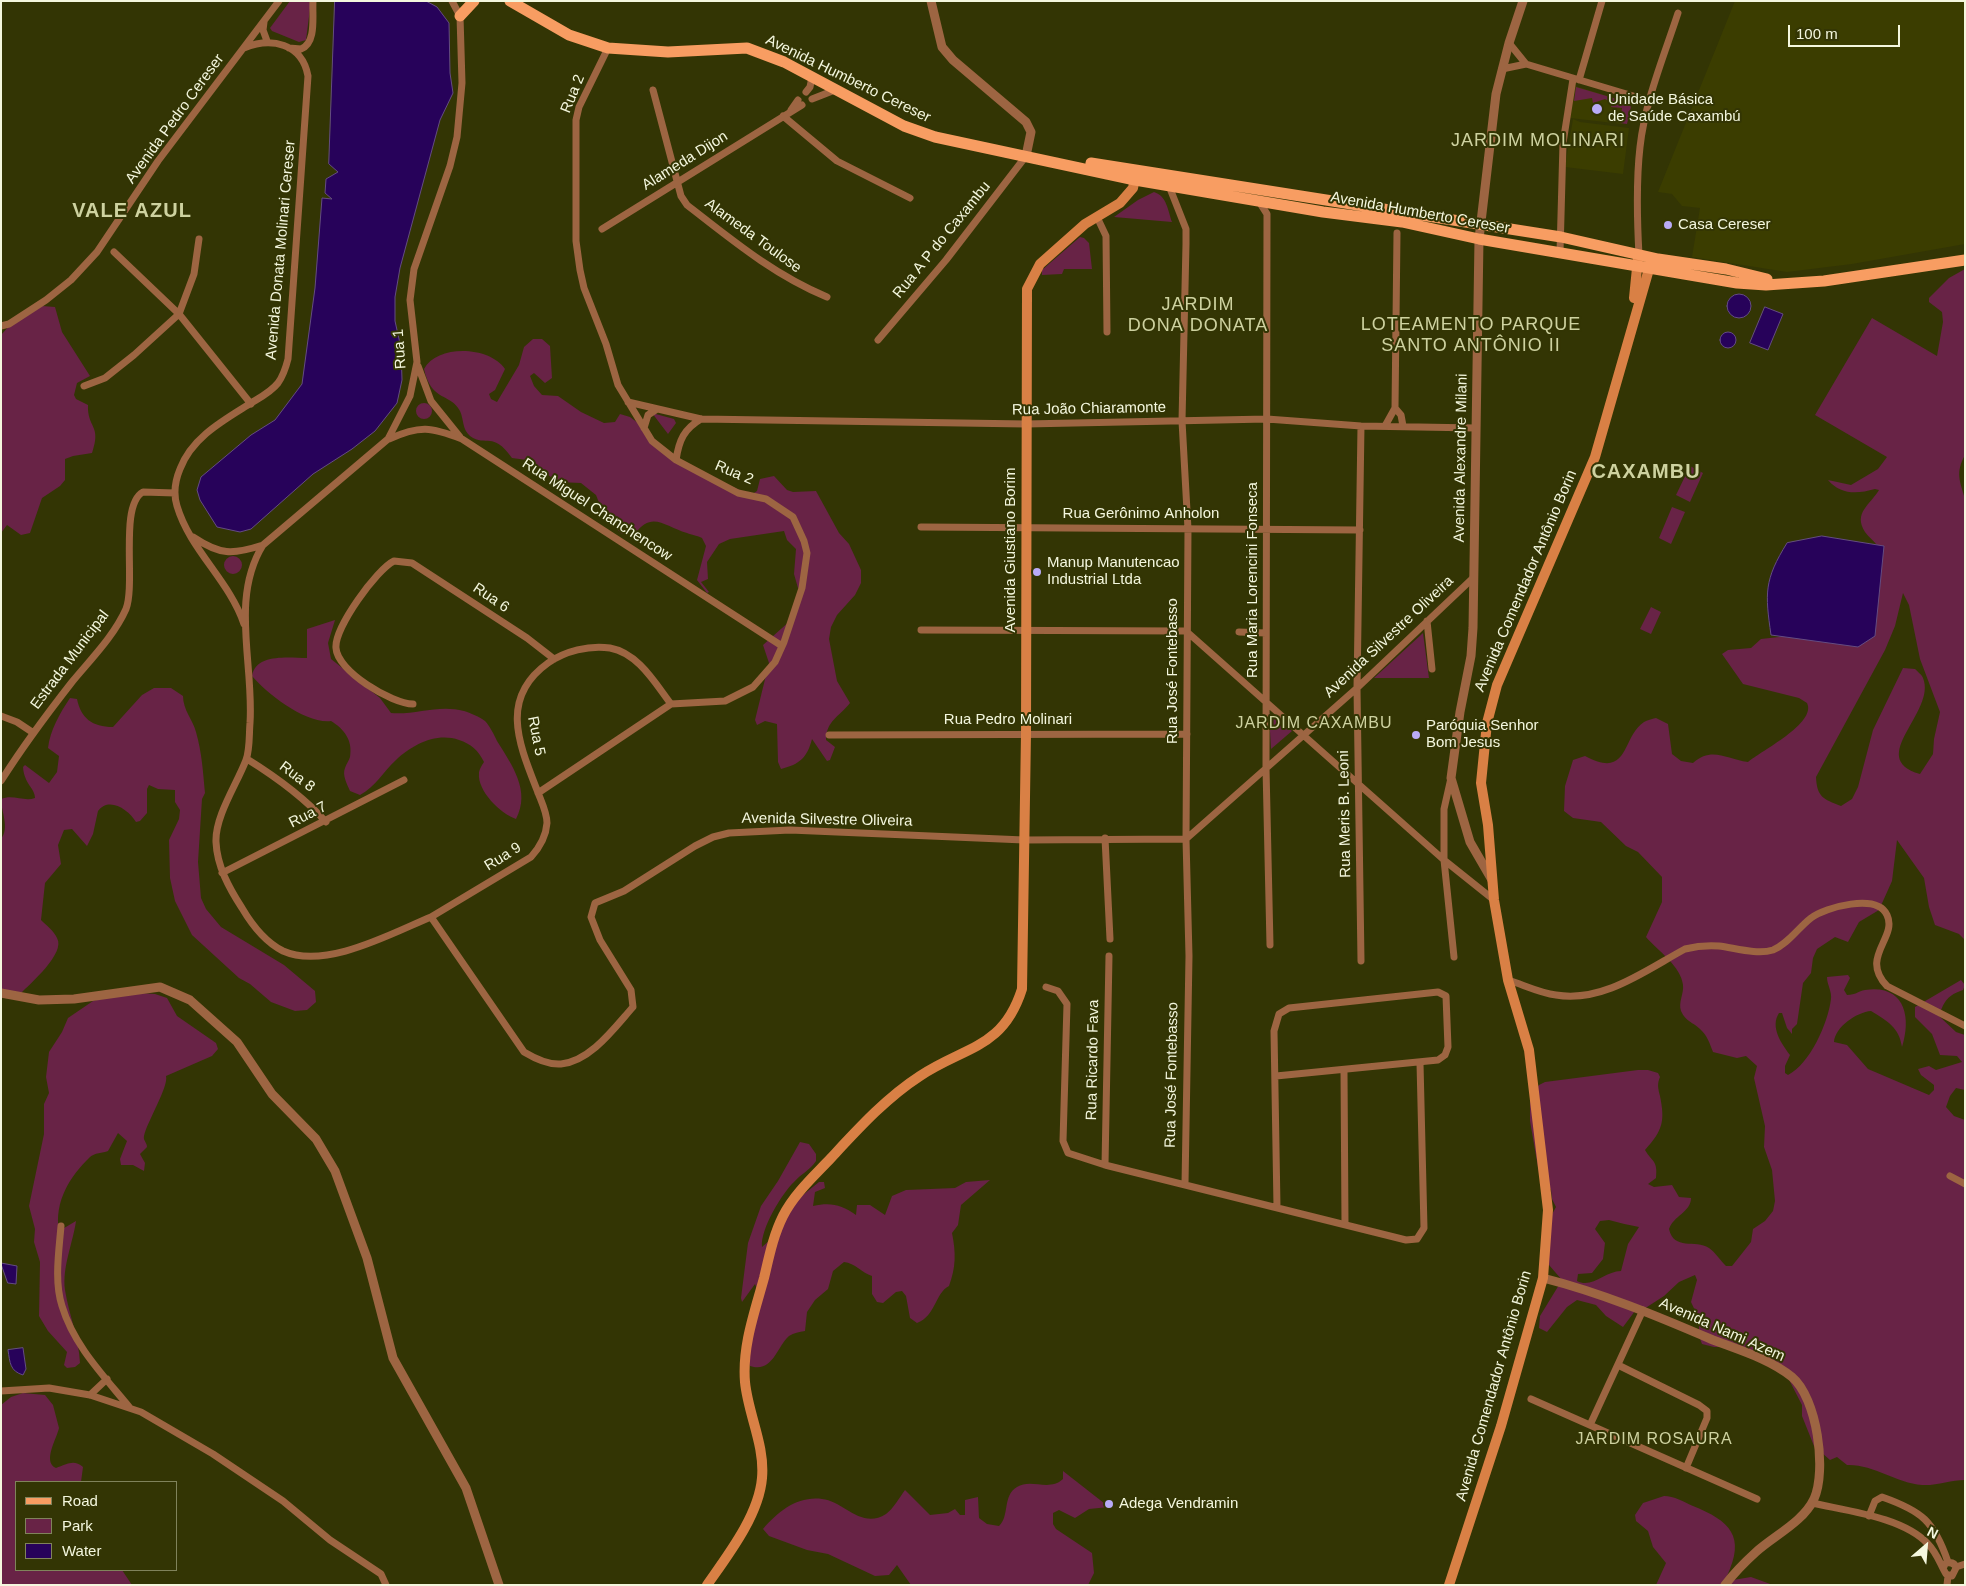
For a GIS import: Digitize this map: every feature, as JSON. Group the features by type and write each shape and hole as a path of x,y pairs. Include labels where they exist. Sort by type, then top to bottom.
{"main road":[{"path":"460,16 474,1"},
{"name":"Avenida Humberto Cereser","path":"509,2 569,35 608,48 668,52 747,48 784,62 904,126 935,137 1058,162 1069,166 1185,179 1561,237 1639,254 1726,269 1778,282"},
{"name":"Avenida Humberto Cereser","path":"1136,175 1173,185 1277,204 1402,222 1479,239 1737,283 1766,285 1778,282 1824,281 1965,260"},
{"name":"Avenida Giustiano Borim","path":"707,1585 746,1525 762,1480 763,1457 745,1382 748,1338 774,1237 783,1215 807,1183 861,1126 897,1094 935,1067 985,1042 999,1031 1016,1008 1022,989 1024,968 1026,733 1027,289 1040,264 1085,224 1120,203 1133,188 1136,175"},
{"name":"Avenida Comendador Antônio Borin","path":"1449,1585 1501,1426 1543,1278 1548,1210 1529,1050 1508,980 1494,900 1488,825 1481,783 1483,757 1491,703 1497,685 1595,457 1609,412 1643,268 1639,254"}],"street":[{"name":"Avenida Pedro Cereser","path":"1,326 9,324 46,300 71,280 97,252 158,161 279,1"},
{"path":"244,48 267,41 288,48 301,49 308,44 312,32 313,1"},
{"path":"452,1 460,16"},
{"path":"931,1 942,47 953,60 1026,122 1031,132 1026,156"},
{"name":"Avenida Alexandre Milani","path":"1492,880 1470,842 1451,778 1471,656 1480,225 1496,94 1509,42 1523,1"},
{"path":"1560,252 1563,143 1576,79 1602,1"},
{"path":"1639,254 1637,210 1640,145 1650,101 1678,13"},
{"name":"Rua 1","path":"190,535 210,548 221,552 242,552 263,545 388,439 410,396 417,362 411,321 412,283 420,249 450,166 457,136 462,83 460,16"},
{"path":"264,22 263,30 267,41"},
{"path":"1509,42 1526,64"},
{"name":"Avenida Donata Molinari Cereser","path":"245,628 233,598 190,535 178,509 175,493 178,474 189,451 215,426 269,392 279,382 288,358 291,338 308,84 304,63 288,48"},
{"name":"Rua 2","path":"608,48 579,107 576,120 576,241 584,288 606,344 618,386 652,441 676,460 738,493 766,499 794,517 807,552 802,588 782,646 775,662 764,675 753,687 725,701 670,704"},
{"path":"1502,69 1526,64 1650,101"},
{"path":"806,92 810,87 812,77"},
{"name":"Alameda Toulose","path":"653,90 681,196 687,205 726,236 787,278 827,297"},
{"path":"812,99 836,90"},
{"path":"800,103 786,114 837,161 910,198"},
{"name":"Alameda Dijon","path":"602,229 786,114"},
{"name":"Rua A P do Caxambu","path":"878,340 946,260 1026,156"},
{"path":"1173,185 1185,179"},
{"name":"Rua José Fontebasso","path":"1173,185 1171,191 1186,230 1182,421 1188,528 1186,838 1187,950 1189,956 1187,967 1185,1184"},
{"path":"1256,200 1264,206 1267,214 1277,204"},
{"name":"Rua Maria Lorencini Fonseca","path":"1267,214 1266,768 1270,945"},
{"path":"1097,217 1106,236 1107,332"},
{"path":"1385,426 1396,408 1397,233"},
{"path":"84,386 105,378 134,355 179,314 194,274 199,240"},
{"path":"114,252 179,314 251,404"},
{"path":"417,362 423,385 431,401 444,420 462,440"},
{"name":"Rua João Chiaramonte","path":"628,402 701,419 1026,424 1267,419 1361,426 1476,428"},
{"path":"1396,408 1401,415 1403,426"},
{"path":"644,428 648,415 658,409"},
{"path":"676,460 679,440 689,427 701,419"},
{"name":"Rua Meris B. Leoni","path":"1361,426 1358,688 1361,961"},
{"name":"Rua Miguel Chanchencow","path":"388,439 405,432 424,428 440,431 462,440 782,646"},
{"name":"Estrada Municipal","path":"1,781 32,732 116,628 126,608 130,593 128,551 134,501 143,492 175,493"},
{"name":"Rua Gerônimo Anholon","path":"921,527 1360,530"},
{"path":"263,545 254,560 248,581 245,628 251,678 247,758 218,828 216,841 222,873 251,923 265,938 284,951 302,955 324,956 368,943 431,917"},
{"name":"Rua 6","path":"413,704 397,702 361,679 340,661 336,648 339,634 380,571 394,561 412,562 526,638 554,659"},
{"name":"Avenida Silvestre Oliveira","path":"431,917 524,1052 538,1060 561,1064 581,1056 600,1044 633,1006 631,990 600,940 594,925 592,917 595,903 624,891 713,836 729,832 790,830 1024,840 1186,838 1358,688 1473,578"},
{"path":"1427,621 1432,669"},
{"path":"921,630 1186,631 1266,700 1444,860 1494,900"},
{"path":"1239,632 1266,632"},
{"name":"Rua 5","path":"538,793 520,740 516,722 518,707 527,683 554,659 582,649 601,648 621,651 643,668 670,704"},
{"path":"538,793 670,704"},
{"path":"1,716 17,722 32,732"},
{"name":"Rua Pedro Molinari","path":"829,735 1187,734"},
{"name":"Rua 8","path":"247,758 309,802 326,822"},
{"path":"1451,778 1444,809 1444,860 1454,957"},
{"name":"Rua 7","path":"222,873 326,822 404,780"},
{"name":"Rua 9","path":"431,917 531,857 541,845 547,824 538,793"},
{"path":"1106,838 1110,939"},
{"path":"1508,980 1555,995 1576,997 1600,993 1685,949 1701,945 1772,950 1784,944 1812,918 1825,910 1864,903 1875,903 1888,916 1888,926 1876,967 1879,978 1887,986 1965,1026"},
{"name":"Rua Ricardo Fava","path":"1105,1165 1109,956"},
{"path":"1046,986 1058,991 1067,1004 1064,1148 1068,1153 1105,1165 1406,1240 1417,1239 1424,1228 1420,1063"},
{"path":"1,993 39,1000 65,999 160,987 190,1000 236,1042 272,1094 316,1139 335,1171 367,1258 393,1358 466,1488 499,1585"},
{"path":"1276,1076 1438,1060 1445,1055 1448,1047 1448,1001 1446,996 1442,993 1289,1008 1279,1014 1275,1022 1277,1207"},
{"path":"1344,1070 1345,1224"},
{"path":"1950,1176 1965,1184"},
{"path":"61,1226 58,1273 61,1305 75,1339 130,1408"},
{"name":"Avenida Nami Azem","path":"1543,1278 1587,1290 1643,1310 1762,1360 1793,1378 1802,1391 1810,1408 1817,1441 1821,1475 1820,1484 1812,1503 1801,1516 1757,1551 1725,1585"},
{"path":"1590,1425 1643,1310"},
{"path":"1618,1365 1703,1407 1707,1411 1707,1418 1686,1468"},
{"path":"90,1395 107,1379"},
{"path":"1,1391 49,1388 90,1395 141,1412 213,1454 283,1501 330,1540 382,1574 386,1585"},
{"path":"1531,1399 1757,1499"},
{"path":"1869,1516 1877,1498 1882,1497 1912,1509 1929,1522 1936,1533 1948,1576 1947,1585"},
{"path":"1812,1503 1869,1516 1896,1525 1910,1531 1928,1543 1945,1565 1956,1567 1965,1564"},
{"path":"1948,1576 1954,1574 1956,1567"}],"shaded area":[{"path":"1735,1 1965,1 1965,244 1852,264 1787,272 1692,257 1700,208 1682,206 1672,194 1658,192"},
{"name":"Unidade Básica de Saúde Caxambú","path":"1572,85 1627,102 1622,124 1570,118"},
{"path":"1573,119 1580,122 1629,128 1623,174 1565,167"}],"green space":[{"path":"290,1 311,1 306,40 299,42 272,31 270,28"},
{"path":"1576,87 1627,102 1631,107 1627,124 1620,123 1622,108 1611,107 1612,103 1605,99 1593,103 1592,98 1574,101"},
{"path":"1154,192 1164,200 1172,222 1114,217 1138,200"},
{"path":"1080,237 1089,243 1092,269 1064,269 1062,274 1042,275 1042,270"},
{"path":"1965,269 1965,455 1959,472 1965,499 1965,940 1959,934 1935,925 1929,907 1924,878 1897,840 1892,881 1879,910 1859,922 1848,942 1835,937 1817,949 1813,958 1811,973 1803,983 1797,1024 1792,1029 1792,1034 1787,1028 1782,1013 1779,1013 1776,1024 1780,1040 1790,1055 1785,1066 1785,1073 1788,1075 1804,1062 1822,1031 1831,999 1827,977 1848,975 1850,978 1844,990 1847,995 1878,989 1889,992 1902,1005 1905,1014 1905,1035 1902,1047 1895,1029 1871,1011 1853,1017 1842,1026 1835,1036 1834,1042 1847,1045 1868,1069 1929,1095 1934,1090 1934,1085 1921,1075 1918,1069 1929,1066 1936,1070 1962,1062 1957,1056 1940,1055 1932,1034 1915,1017 1915,1007 1961,980 1965,985 1963,990 1947,999 1939,1016 1956,1032 1965,1035 1965,1090 1956,1088 1950,1096 1946,1107 1954,1116 1965,1120 1965,1480 1922,1485 1912,1484 1866,1467 1847,1465 1837,1457 1830,1460 1814,1446 1802,1416 1802,1405 1783,1368 1743,1347 1714,1347 1702,1344 1699,1336 1699,1319 1691,1302 1697,1280 1695,1275 1679,1282 1664,1296 1647,1307 1635,1311 1623,1327 1606,1316 1596,1305 1577,1300 1567,1307 1547,1332 1539,1328 1540,1316 1562,1280 1549,1265 1546,1257 1550,1218 1556,1207 1552,1199 1551,1190 1539,1173 1530,1121 1530,1096 1539,1085 1545,1082 1638,1070 1658,1073 1660,1077 1658,1086 1662,1105 1662,1119 1656,1137 1645,1150 1656,1168 1656,1178 1648,1184 1654,1187 1672,1185 1679,1197 1691,1198 1688,1207 1669,1229 1675,1240 1709,1248 1726,1266 1732,1266 1751,1242 1753,1229 1765,1221 1773,1211 1775,1201 1772,1170 1764,1147 1765,1126 1754,1078 1757,1066 1746,1056 1737,1058 1713,1052 1705,1034 1683,1015 1680,1008 1683,985 1678,971 1646,937 1662,902 1662,877 1638,852 1626,846 1601,822 1573,818 1564,811 1565,786 1573,760 1585,756 1600,762 1610,763 1617,760 1623,754 1637,729 1644,722 1656,718 1668,724 1672,754 1681,761 1693,763 1700,758 1713,754 1748,762 1786,736 1804,719 1808,711 1807,703 1799,698 1743,684 1722,654 1728,650 1751,648 1761,639 1779,637 1796,631 1878,547 1865,532 1861,520 1864,509 1879,490 1862,492 1844,491 1828,480 1851,485 1878,469 1887,457 1815,415 1872,318 1937,356 1943,322 1942,312 1929,302 1929,298 1949,278","holes":["1903,593 1909,605 1920,659 1940,712 1933,754 1920,774 1905,767 1899,757 1900,746 1921,705 1925,691 1921,674 1915,669 1903,668 1873,730 1858,787 1852,799 1841,806 1822,796 1818,789 1816,777 1885,650 1895,626","1609,1220 1639,1227 1628,1244 1621,1271 1588,1283 1577,1281 1578,1274 1592,1273 1603,1259 1605,1243 1595,1229 1600,1221"]},
{"path":"42,306 55,307 62,332 90,376 77,383 74,395 76,399 88,405 88,413 95,432 95,444 92,453 65,459 65,480 60,486 42,498 30,533 21,535 7,525 1,533 1,335 10,325"},
{"path":"533,339 542,339 550,346 552,378 545,383 534,373 530,376 534,386 542,395 558,396 581,412 604,423 615,422 620,414 630,417 678,462 751,495 757,491 760,479 774,476 787,490 793,492 816,491 839,533 849,544 861,570 861,583 855,595 837,615 831,627 829,639 837,681 850,703 828,728 826,740 835,747 830,760 827,761 812,739 808,751 802,759 793,765 781,769 778,762 777,724 765,721 757,725 755,720 769,663 763,645 791,620 803,590 798,588 794,574 796,549 787,540 784,531 730,539 719,544 707,562 708,579 701,582 709,592 707,593 697,580 706,546 702,538 659,522 647,523 635,534 622,534 605,518 596,495 581,483 558,482 527,460 512,458 499,444 481,441 470,436 456,405 436,392 427,380 424,369 440,355 451,352 476,352 498,361 505,369 495,390 489,394 491,399 497,402 519,365 524,347"},
{"path":"424,403 430,405 432,411 430,417 424,419 418,417 416,411 418,405"},
{"path":"652,413 674,419 676,423 668,434"},
{"path":"1690,466 1703,473 1690,502 1676,495"},
{"path":"1672,507 1685,512 1671,544 1659,538"},
{"path":"233,556 239,559 242,565 239,571 233,574 227,571 224,565 227,559"},
{"path":"1651,607 1661,612 1651,634 1640,629"},
{"path":"335,620 328,643 331,659 380,698 391,713 455,709 485,721 518,778 521,798 520,809 516,819 497,807 482,787 479,773 484,762 479,754 467,743 450,738 425,741 409,749 366,791 360,795 350,791 344,771 351,751 349,740 344,731 331,721 321,721 299,713 277,699 252,676 260,663 266,660 274,658 307,658 307,629"},
{"path":"1423,633 1429,678 1374,678"},
{"path":"154,688 171,688 183,696 183,701 195,728 198,740 205,793 202,799 198,862 201,898 206,909 221,927 284,965 315,991 316,1002 307,1010 295,1011 271,1002 250,984 239,978 192,935 175,901 170,878 169,840 179,819 180,810 175,802 175,790 158,789 149,785 147,789 147,813 140,821 136,822 129,813 118,806 108,805 98,811 93,834 87,846 72,829 64,830 58,845 61,864 45,883 41,920 57,938 56,952 46,968 20,994 1,993 1,839 4,835 5,825 1,799 10,797 35,798 35,794 27,782 24,773 23,767 25,765 49,783 57,772 59,756 48,748 49,741 56,722 70,698 77,699 81,711 93,723 113,727 142,695"},
{"path":"1269,713 1292,731 1271,749"},
{"path":"155,994 167,998 177,1016 216,1043 218,1049 212,1056 166,1076 164,1088 144,1136 147,1147 140,1154 145,1163 144,1171 133,1165 121,1165 120,1159 127,1141 118,1133 108,1151 90,1157 65,1190 61,1200 58,1220 59,1231 76,1221 64,1281 80,1363 75,1367 67,1368 64,1365 67,1352 48,1331 39,1316 40,1262 34,1242 35,1229 29,1206 44,1134 44,1104 49,1093 46,1077 49,1052 62,1032 68,1018 93,1001 114,995"},
{"path":"800,1142 809,1144 816,1154 816,1161 789,1187 778,1203 764,1231 762,1247 770,1240 783,1211 819,1182 824,1182 825,1188 815,1192 813,1206 836,1205 856,1215 857,1205 870,1205 885,1215 892,1196 906,1190 955,1188 966,1182 990,1180 961,1205 958,1225 952,1233 955,1260 949,1286 944,1289 932,1310 923,1320 917,1323 910,1318 906,1296 902,1291 896,1292 883,1303 877,1302 872,1294 872,1276 852,1264 844,1262 833,1271 828,1289 815,1300 807,1312 805,1331 789,1336 769,1363 758,1367 750,1366 745,1355 757,1289 755,1284 742,1302 748,1243 761,1206 778,1181"},
{"path":"23,1393 45,1395 53,1405 59,1428 50,1455 52,1465 56,1468 77,1463 83,1467 81,1481 15,1481 15,1571 123,1571 132,1585 1,1585 1,1405 11,1397"},
{"path":"1063,1471 1109,1507 1089,1509 1075,1518 1059,1510 1053,1513 1053,1524 1056,1529 1092,1553 1094,1573 1088,1585 911,1585 897,1565 889,1575 875,1576 828,1554 807,1550 769,1536 763,1529 775,1516 789,1506 797,1502 813,1499 822,1499 838,1504 861,1517 877,1518 889,1512 905,1490 930,1515 948,1513 955,1509 960,1515 965,1515 965,1500 978,1497 979,1518 987,1524 999,1526 1004,1517 1009,1495 1012,1491 1022,1485 1058,1483 1063,1479"},
{"path":"1664,1496 1675,1498 1706,1512 1725,1524 1731,1532 1735,1550 1733,1562 1727,1576 1733,1580 1751,1577 1773,1585 1656,1585 1666,1563 1653,1547 1648,1531 1636,1521 1635,1515 1643,1503"}],"water":[{"path":"335,1 426,1 437,7 449,23 450,73 453,93 440,120 400,268 395,297 395,321 401,348 402,380 397,403 375,431 352,449 313,474 251,529 240,532 217,527 200,500 197,490 201,477 251,435 275,420 302,384 315,288 322,198 332,199 325,193 326,179 338,172 329,164"},
{"path":"1739,294 1748,297 1751,306 1748,315 1739,318 1730,315 1727,306 1730,297"},
{"path":"1765,307 1783,314 1768,350 1750,343"},
{"path":"1725,332 1731,332 1736,337 1734,346 1725,348 1720,343 1720,337"},
{"path":"1822,536 1884,546 1875,636 1858,647 1771,635 1767,597 1768,587 1779,556 1787,543"},
{"path":"1,1263 17,1266 16,1284 8,1283"},
{"path":"23,1348 26,1369 23,1375 13,1369 8,1350"}],"place":[{"name":"Unidade Básica de Saúde Caxambú","path":"1597,109"},
{"name":"Casa Cereser","path":"1668,225"},
{"name":"Manup Manutencao Industrial Ltda","path":"1037,572"},
{"name":"Paróquia Senhor Bom Jesus","path":"1416,735"},
{"name":"Adega Vendramin","path":"1109,1504"}],"district":[{"name":"JARDIM MOLINARI","path":"1538,141"},
{"name":"VALE AZUL","path":"132,211"},
{"name":"JARDIM DONA DONATA","path":"1198,315"},
{"name":"LOTEAMENTO PARQUE SANTO ANTÔNIO II","path":"1471,335"},
{"name":"CAXAMBU","path":"1646,472"},
{"name":"JARDIM CAXAMBU","path":"1314,724"},
{"name":"JARDIM ROSAURA","path":"1654,1440"}]}
